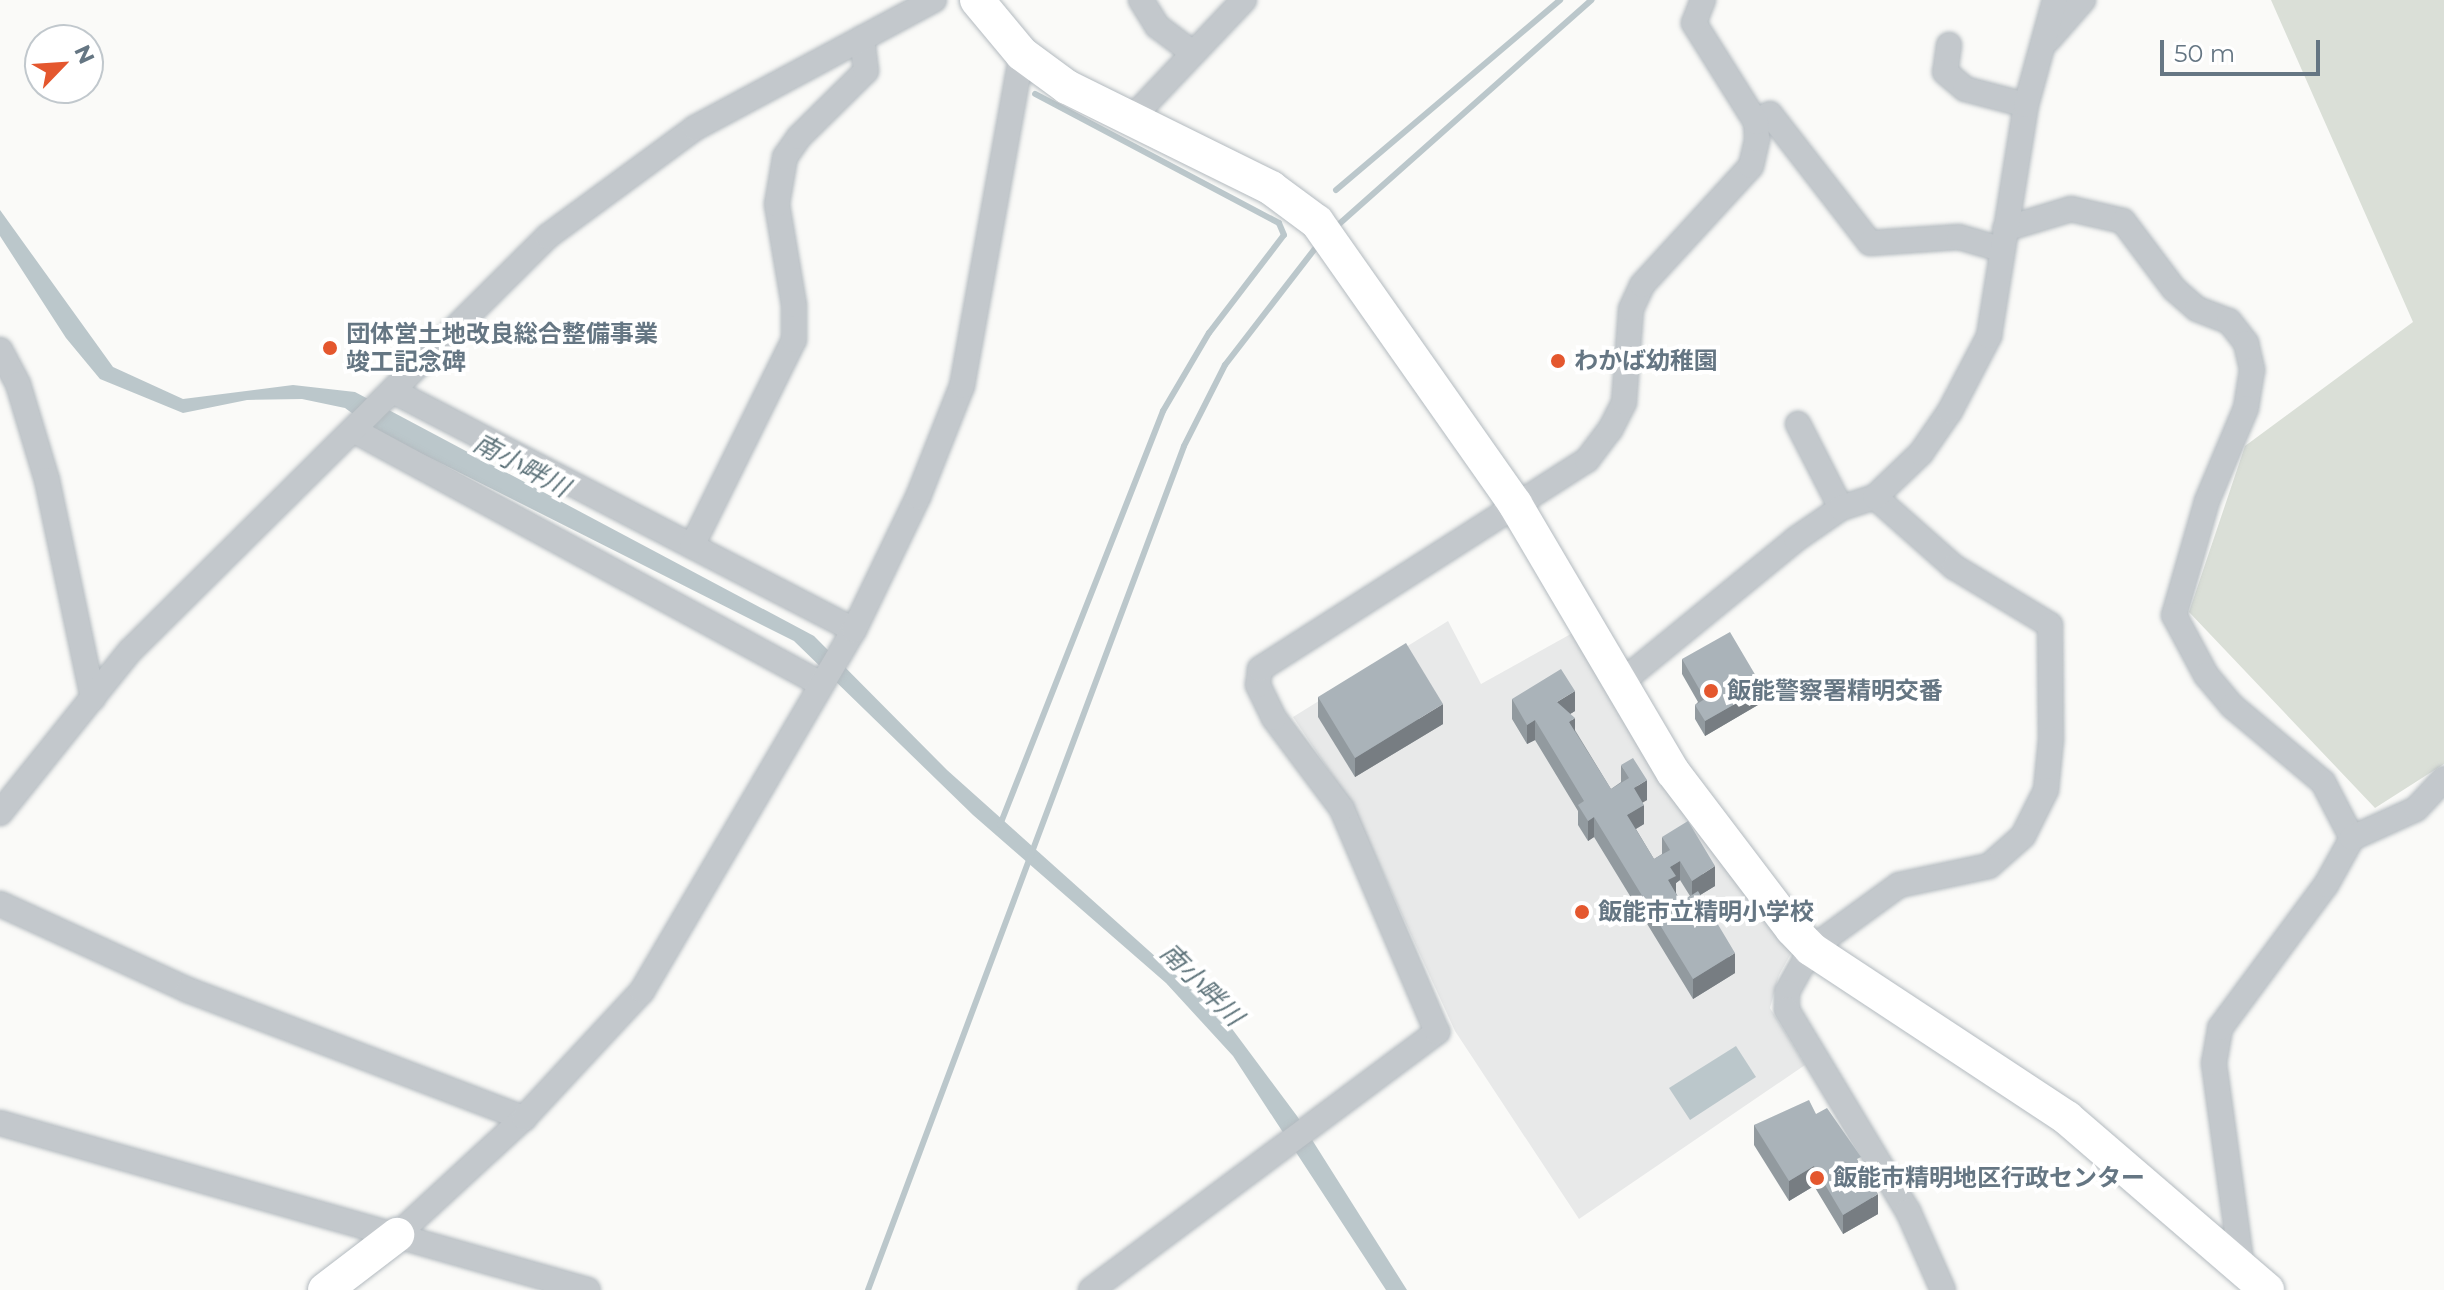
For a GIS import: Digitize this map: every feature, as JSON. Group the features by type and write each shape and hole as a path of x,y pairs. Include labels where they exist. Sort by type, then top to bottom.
{"street":[{"path":"3,802 130,651 358,429 548,236 695,128 934,0"},
{"path":"977,0 1022,54 1067,87 1271,188 1317,222 1338,245 1515,504 1619,684 1691,800 1811,949 2067,1118 2255,1279"},
{"path":"1141,0 1157,26 1193,53"},
{"path":"1131,119 1244,0"},
{"path":"1091,1290 1437,1032 1342,809 1274,718 1258,685 1260,669 1587,460 1610,430 1624,402 1631,309 1642,285 1751,166 1756,122 1694,23 1703,0"},
{"path":"1619,684 1841,508 1875,497 1921,453 1989,336 2002,239 2026,105 2046,42 2055,0"},
{"path":"2046,42 2083,0"},
{"path":"692,546 794,340 794,305 777,204 785,157 799,137 866,71 862,38"},
{"path":"1949,45 1945,72 1965,89 2026,105"},
{"path":"325,1290 397,1235 524,1118 642,991 849,637 918,497 962,386 1022,54"},
{"path":"1756,122 1770,114 1870,243 1959,237 2002,239 2071,209 2123,221 2174,289 2197,309 2229,321 2246,343 2252,370 2246,408 2207,501 2174,615 2206,675 2232,706 2323,782 2352,838"},
{"path":"0,350 18,384 47,480 93,698"},
{"path":"390,394 692,546 849,637"},
{"path":"1798,424 1841,508"},
{"path":"358,429 823,681"},
{"path":"1875,497 1954,567 2050,625 2051,739 2046,790 2023,836 1989,866 1899,885 1811,949 1787,992 1787,1010 1908,1211 1943,1290"},
{"path":"2255,1279 2214,1063 2220,1028 2326,885 2352,838 2416,809 2444,779"},
{"path":"0,904 188,990 524,1118"},
{"path":"0,1123 588,1290"}],"shaded area":[{"path":"2271,0 2444,0 2444,764 2375,808 2189,612 2245,446 2413,322"},
{"path":"0,210 113,367 183,399 293,385 355,392 814,636 947,770 1224,1018 1297,1116 1407,1290 1386,1290 1233,1056 1166,983 973,815 794,641 375,430 345,408 302,399 247,400 183,413 100,379 66,338 0,236"},
{"name":"飯能市立精明小学校","path":"1448,621 1481,684 1578,630 1794,948 1779,975 1770,1008 1805,1065 1579,1219 1455,1031 1351,803 1293,717"},
{"path":"1736,1046 1756,1077 1690,1120 1669,1088"}],"building":[{"path":"1730,632 1763,688 1705,721 1695,705 1705,699 1682,659"},
{"path":"1406,643 1443,704 1355,758 1318,697"},
{"path":"1561,669 1575,691 1557,702 1575,718 1569,722 1611,789 1629,778 1621,765 1633,758 1647,780 1634,788 1644,805 1627,815 1654,859 1670,850 1662,837 1688,821 1715,866 1692,881 1680,861 1670,867 1676,876 1668,880 1681,902 1698,891 1735,953 1693,979 1594,817 1588,821 1578,805 1584,801 1535,720 1527,725 1512,699"},
{"name":"飯能市精明地区行政センター","path":"1809,1100 1816,1114 1827,1108 1861,1157 1857,1159 1878,1194 1843,1215 1814,1166 1789,1181 1754,1125"}],"waterway":[{"path":"1336,190 1560,0"},
{"path":"1338,225 1591,0"},
{"path":"1000,825 1163,411 1209,333 1284,235 1279,223 1035,94"},
{"path":"868,1290 1184,446 1225,365 1317,246"}],"place":[{"name":"団体営土地改良総合整備事業 竣工記念碑","path":"330,348"},
{"name":"わかば幼稚園","path":"1558,361"},
{"name":"飯能警察署精明交番","path":"1711,691"},
{"name":"飯能市立精明小学校","path":"1582,912"},
{"name":"飯能市精明地区行政センター","path":"1817,1178"}],"water label":[{"name":"南小畔川","path":"521,466"},
{"name":"南小畔川","path":"1201,985"}]}
